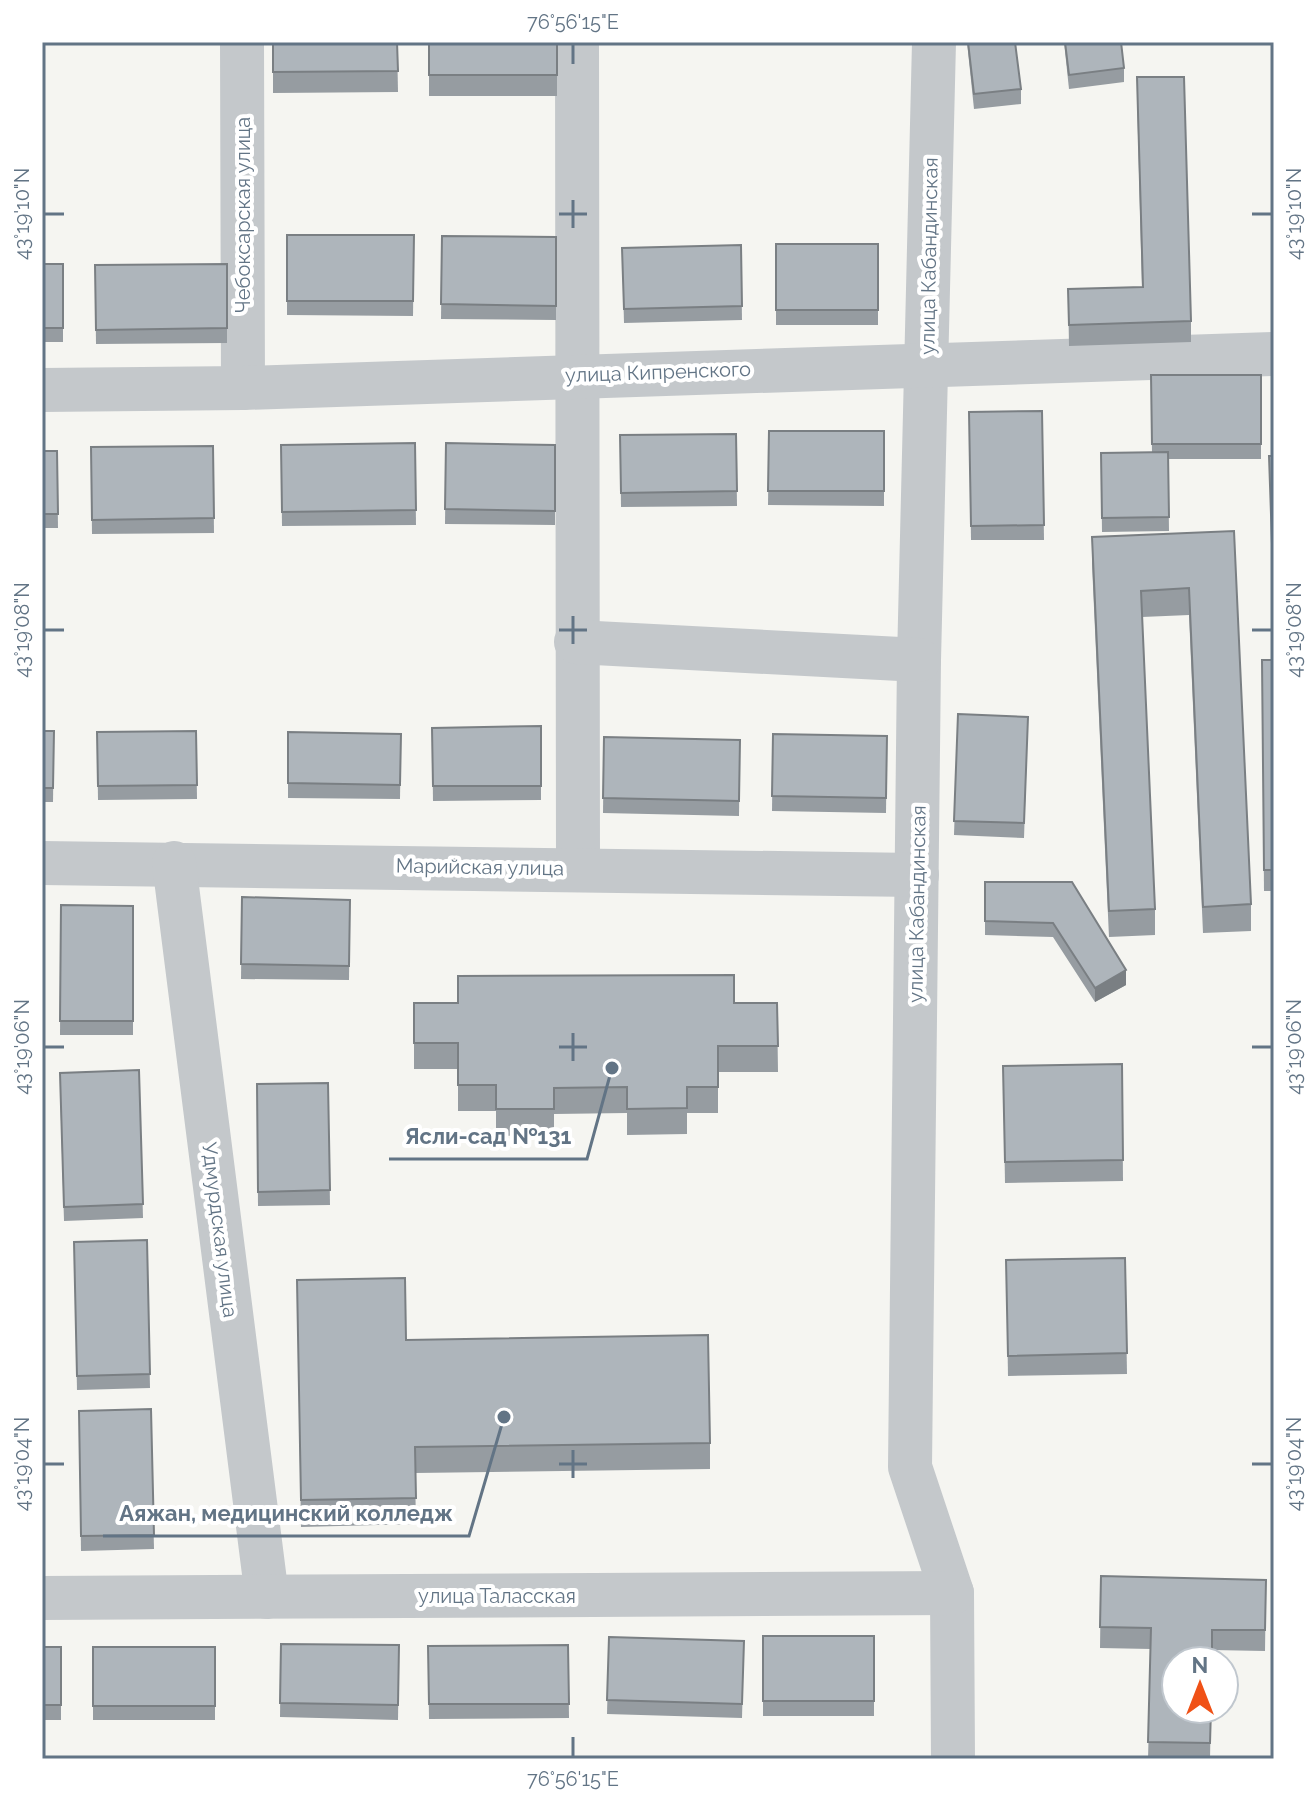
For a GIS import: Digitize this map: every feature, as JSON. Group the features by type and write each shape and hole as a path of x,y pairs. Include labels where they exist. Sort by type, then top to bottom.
{"street":[{"name":"Чебоксарская улица","path":"242,42 243,388"},
{"path":"577,42 575,374 578,868"},
{"name":"улица Кабандинская","path":"934,42 919,660 910,1467 952,1593 953,1759"},
{"name":"улица Кипренского","path":"42,390 243,388 575,374 1274,354"},
{"path":"576,642 919,660"},
{"name":"Марийская улица","path":"42,863 917,875"},
{"name":"Удмурдская улица","path":"174,863 267,1597"},
{"name":"улица Таласская","path":"42,1598 952,1593"}],"building":[{"path":"273,42 397,42 398,71 273,72"},
{"path":"429,42 557,42 557,75 429,75"},
{"path":"968,42 1015,42 1021,89 974,94"},
{"path":"1065,42 1121,42 1124,68 1069,75"},
{"path":"1137,77 1184,77 1191,321 1069,325 1068,289 1143,287"},
{"path":"287,235 414,235 413,301 287,301"},
{"path":"442,236 556,237 556,306 441,304"},
{"path":"776,244 878,244 878,310 776,310"},
{"path":"741,245 742,306 624,309 622,248"},
{"path":"42,264 63,264 63,328 42,328"},
{"path":"227,264 227,328 96,330 95,265"},
{"path":"1151,375 1261,375 1261,444 1152,444"},
{"path":"1042,411 1044,525 971,526 969,412"},
{"path":"769,431 884,431 884,491 768,491"},
{"path":"736,434 737,491 621,493 620,435"},
{"path":"415,443 416,510 282,512 281,445"},
{"path":"446,443 555,445 555,511 445,509"},
{"path":"213,446 214,518 92,520 91,447"},
{"path":"42,451 57,451 58,514 42,514"},
{"path":"1168,452 1169,517 1102,518 1101,453"},
{"path":"1269,456 1274,456 1274,573 1273,573"},
{"path":"1234,531 1251,904 1203,907 1189,588 1141,591 1155,909 1109,911 1092,537"},
{"path":"1262,660 1274,660 1274,870 1264,870"},
{"path":"958,714 1028,717 1024,823 954,821"},
{"path":"541,726 541,786 433,786 432,728"},
{"path":"42,731 54,731 53,788 42,788"},
{"path":"196,731 197,785 98,786 97,732"},
{"path":"288,732 401,734 400,785 288,783"},
{"path":"773,734 887,736 886,798 772,796"},
{"path":"604,737 740,740 739,801 603,798"},
{"path":"985,882 1072,882 1126,970 1095,988 1053,923 985,921"},
{"path":"242,897 350,900 349,966 241,964"},
{"path":"61,905 133,906 133,1021 60,1021"},
{"path":"734,975 734,1003 777,1003 778,1046 718,1046 718,1087 687,1087 687,1108 627,1109 627,1087 554,1088 554,1109 496,1109 496,1085 458,1085 458,1043 414,1043 414,1003 458,1003 458,976"},
{"path":"1122,1064 1123,1160 1005,1162 1003,1066"},
{"path":"139,1070 143,1204 64,1207 60,1073"},
{"path":"328,1083 330,1190 258,1192 257,1084"},
{"path":"147,1240 150,1374 77,1376 74,1242"},
{"path":"1125,1258 1127,1353 1008,1356 1006,1260"},
{"path":"405,1278 406,1340 708,1335 710,1443 415,1447 416,1498 301,1500 297,1280"},
{"path":"151,1409 154,1535 81,1536 79,1411"},
{"path":"1101,1576 1266,1580 1265,1630 1212,1630 1212,1645 1160,1645 1160,1725 1211,1725 1210,1743 1148,1742 1151,1628 1100,1627"},
{"path":"763,1636 874,1636 874,1701 763,1701"},
{"path":"609,1637 744,1641 742,1704 607,1700"},
{"path":"281,1644 399,1645 398,1705 280,1703"},
{"path":"568,1645 569,1704 429,1704 428,1646"},
{"path":"42,1647 61,1647 61,1705 42,1705"},
{"path":"93,1647 215,1647 215,1706 93,1706"}],"place":[{"name":"Ясли-сад №131","path":"612,1068"},
{"name":"Аяжан, медицинский колледж","path":"504,1417"}]}
